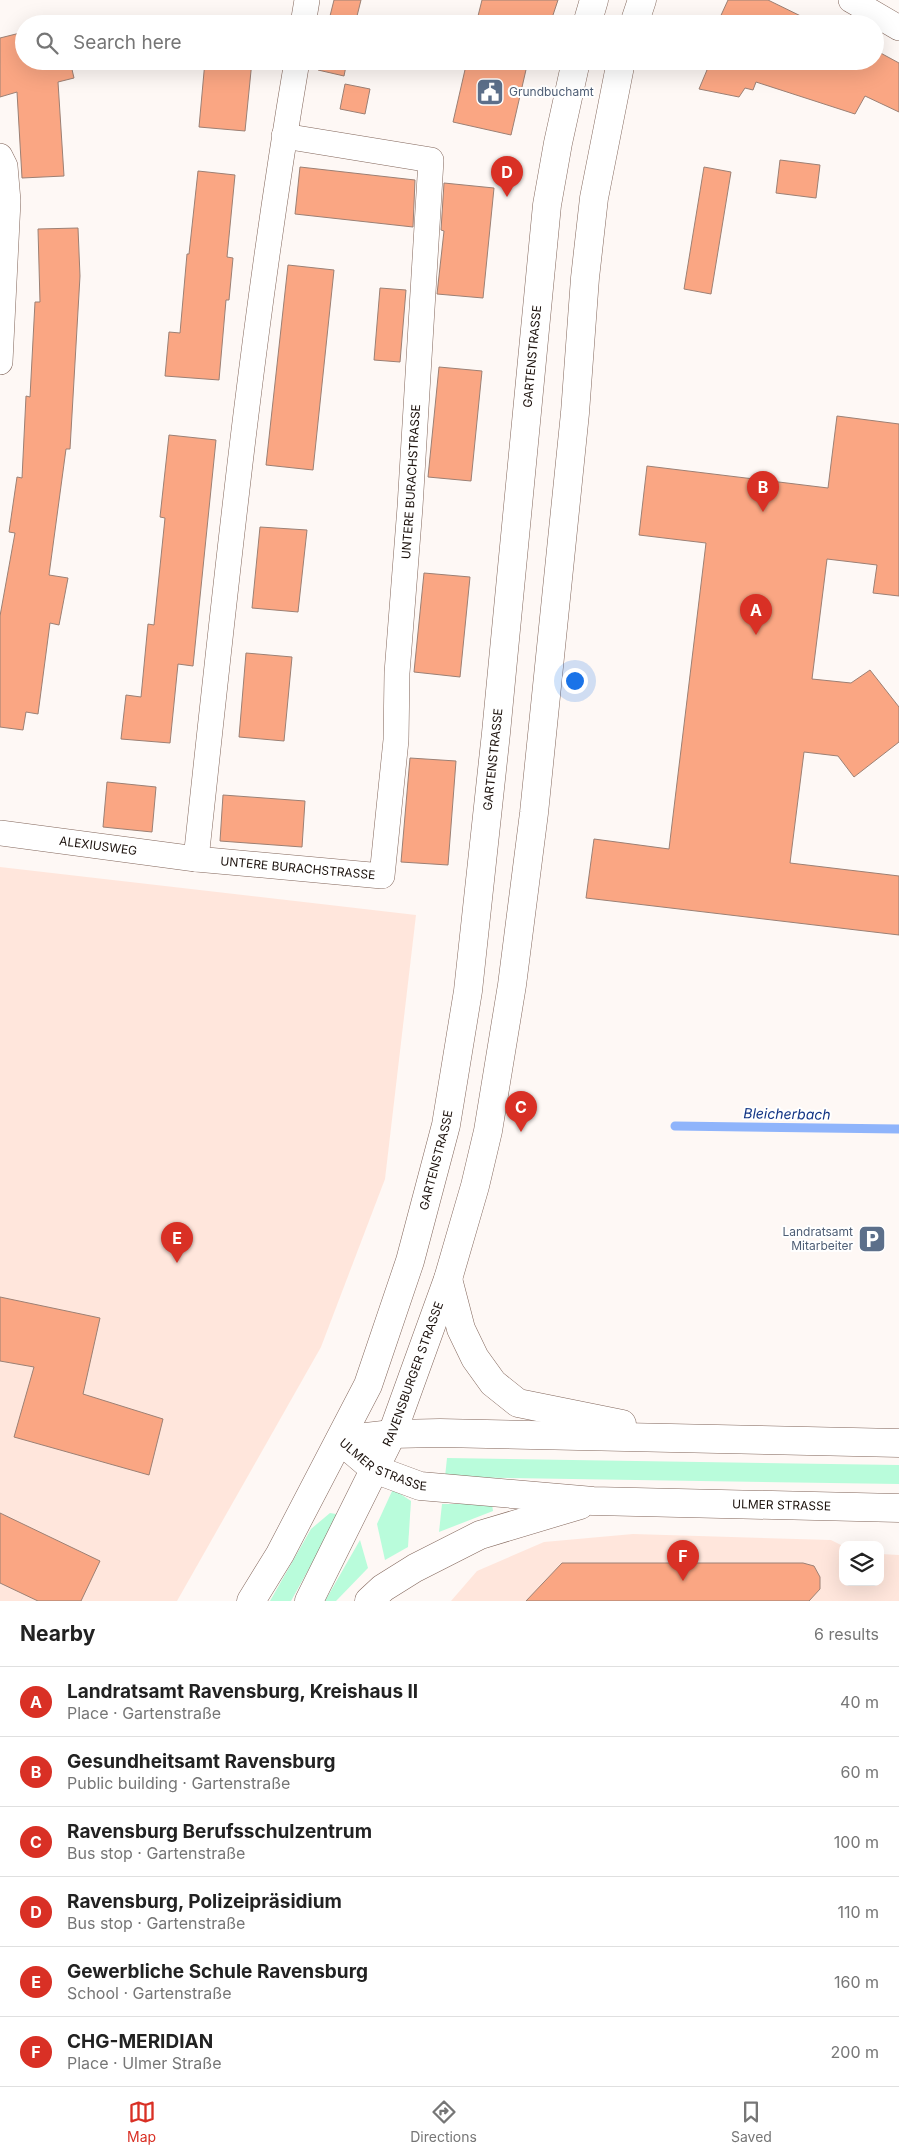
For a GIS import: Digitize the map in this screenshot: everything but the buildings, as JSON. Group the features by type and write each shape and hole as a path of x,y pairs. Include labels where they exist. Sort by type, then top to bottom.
{"main road":[{"path":"590,15 594,0"},
{"path":"637,15 642,0"},
{"name":"GARTENSTRASSE","path":"340,1440 368,1385 410,1261 446,1125 457,1061 468,991 496,733 547,205 558,142 574,70"},
{"path":"619,70 594,198 585,278 572,443 534,813 512,985 488,1131 475,1186 448,1279 461,1329 480,1364 493,1383 518,1403 689,1438"},
{"name":"RAVENSBURGER STRASSE","path":"309,1601 392,1434 448,1279"},
{"name":"ULMER STRASSE","path":"340,1440 392,1434 440,1433 899,1443"},
{"path":"251,1601 280,1554 340,1440"},
{"name":"ULMER STRASSE","path":"340,1440 374,1469 420,1486 593,1501 899,1508"},
{"path":"369,1601 383,1588 415,1568 480,1535 593,1501"}],"street":[{"path":"304,15 307,0"},
{"path":"851,0 877,15"},
{"path":"884,19 899,28"},
{"path":"196,859 236,492 284,136 295,70"},
{"name":"UNTERE BURACHSTRASSE","path":"196,859 382,876 396,740 397,672 410,507 431,160 284,136"},
{"path":"0,156 5,166 8,201 0,362"},
{"name":"ALEXIUSWEG","path":"0,833 196,859"},
{"path":"899,1508 899,1514"}],"shaded area":[{"path":"0,867 416,915 385,1179 321,1347 177,1601 0,1601"},
{"path":"633,1534 831,1540 839,1544 839,1586 884,1586 884,1554 899,1555 899,1601 451,1601 477,1571 544,1542"}],"green space":[{"path":"447,1458 899,1465 899,1484 445,1477"},
{"path":"393,1489 411,1501 408,1547 385,1560 377,1524"},
{"path":"442,1504 492,1504 493,1511 439,1532"},
{"path":"330,1513 336,1514 336,1520 291,1601 270,1601 311,1529"},
{"path":"360,1540 368,1568 336,1601 325,1601"}],"waterway":[{"name":"Bleicherbach","path":"675,1126 899,1129"}],"place":[{"name":"Grundbuchamt","path":"490,92"},
{"name":"Ravensburg, Polizeipräsidium","path":"507,197"},
{"name":"Gesundheitsamt Ravensburg","path":"763,512"},
{"name":"Landratsamt Ravensburg, Kreishaus II","path":"756,635"},
{"name":"Ravensburg Berufsschulzentrum","path":"521,1132"},
{"name":"Landratsamt Mitarbeiter","path":"872,1239"},
{"name":"Gewerbliche Schule Ravensburg","path":"177,1263"},
{"name":"CHG-MERIDIAN","path":"683,1581"}]}
